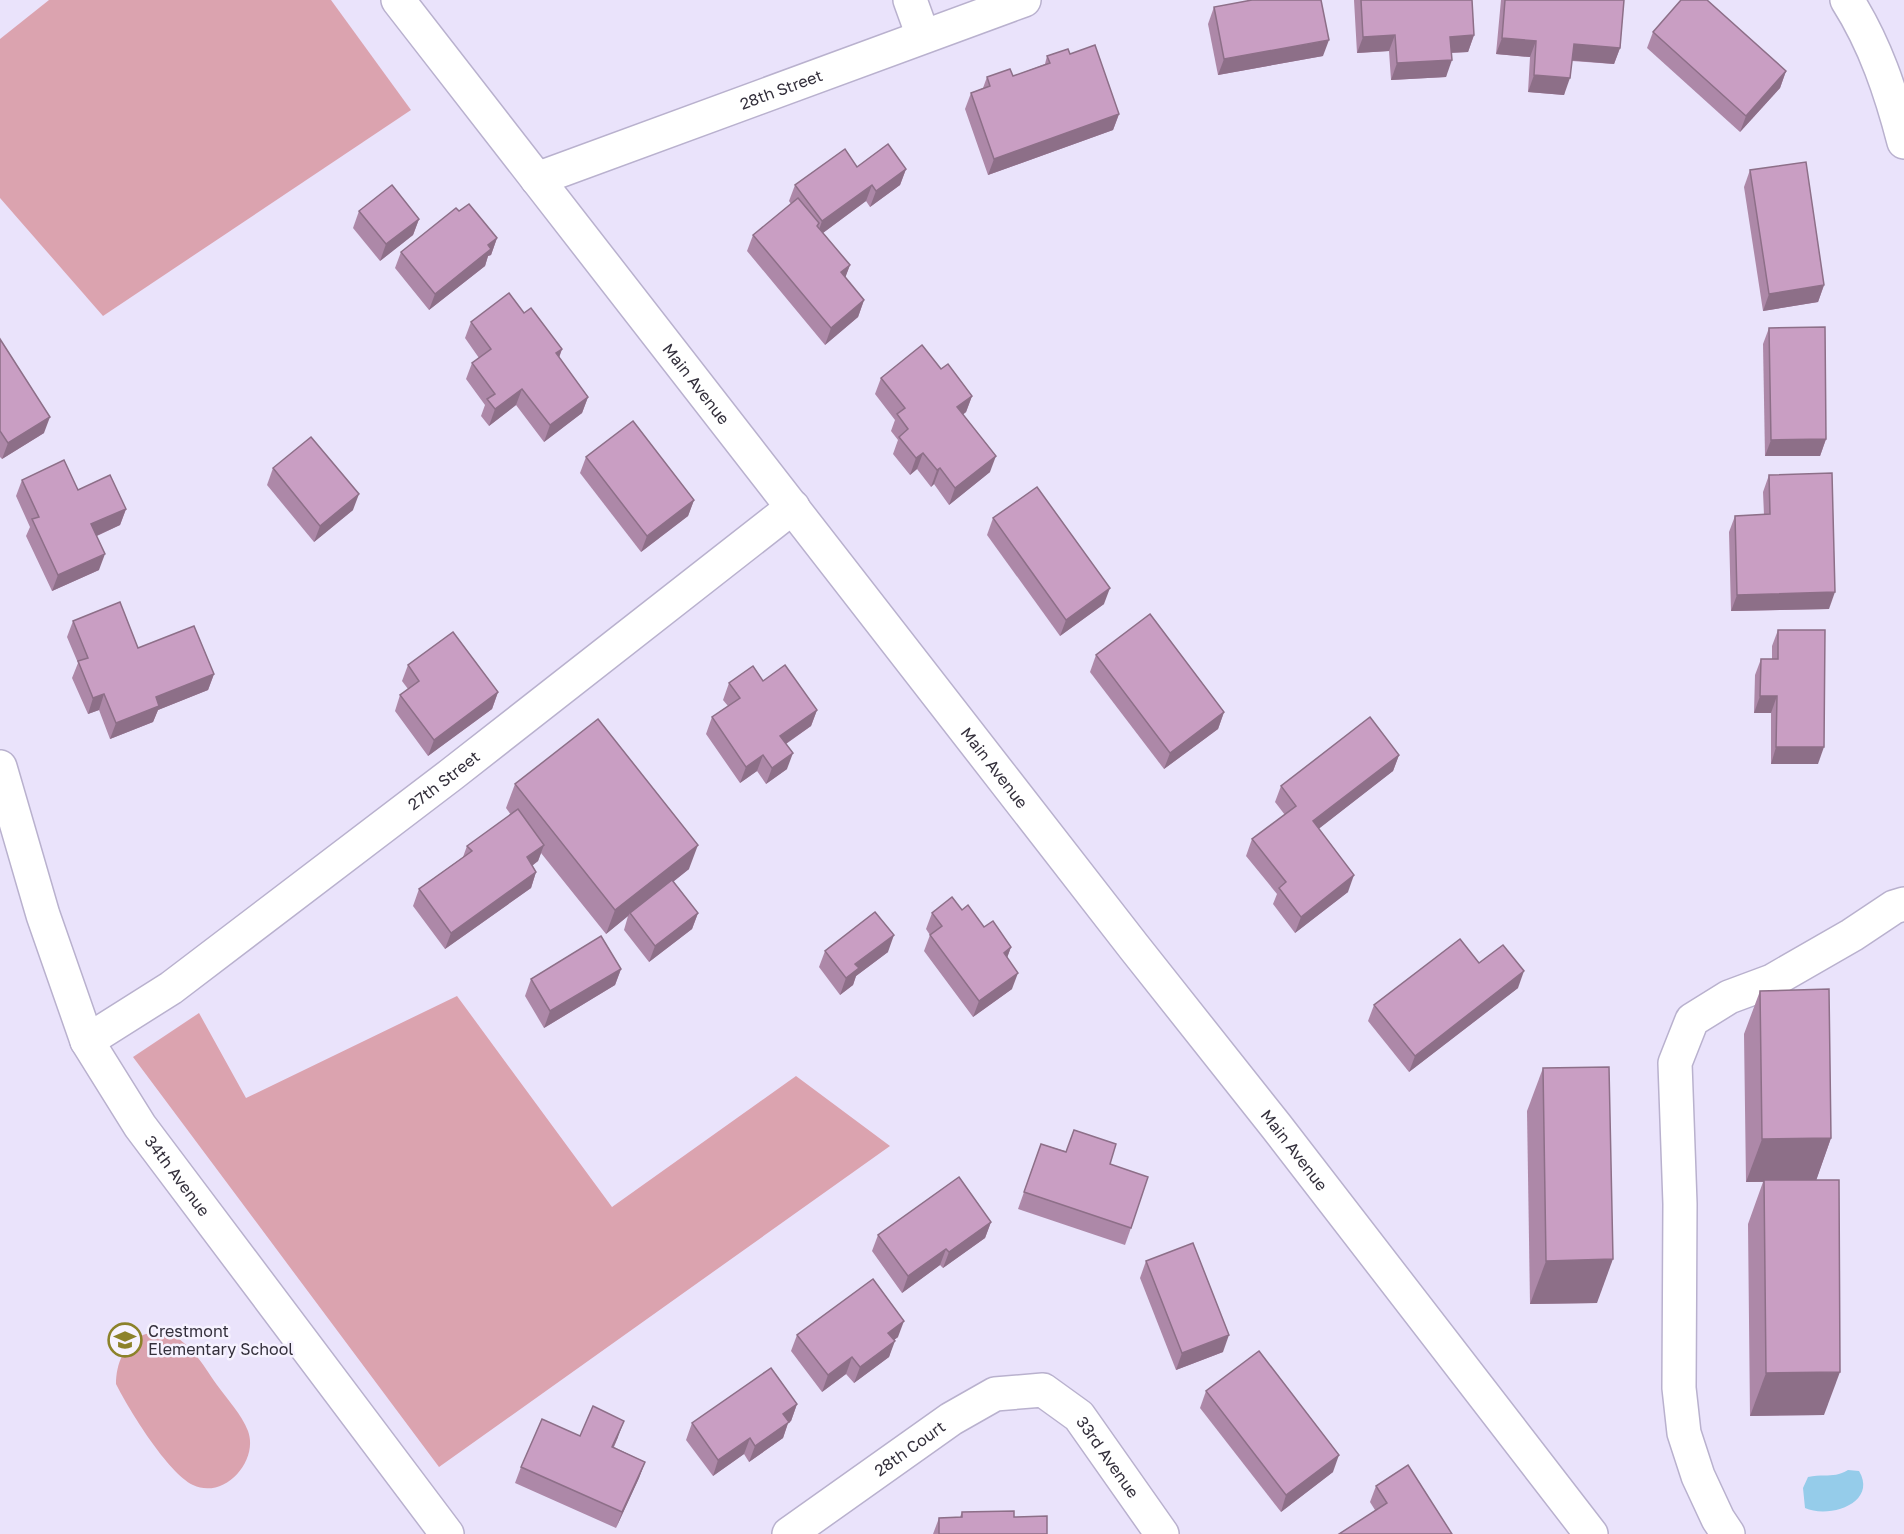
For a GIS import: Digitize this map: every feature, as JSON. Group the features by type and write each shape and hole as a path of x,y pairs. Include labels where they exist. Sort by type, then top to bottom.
{"street":[{"name":"Main Avenue","path":"398,0 1591,1534"},
{"path":"910,0 923,36"},
{"name":"28th Street","path":"537,179 1024,0"},
{"path":"1846,0 1863,25 1881,69 1904,142"},
{"name":"27th Street","path":"87,1041 171,988 452,774 793,507"},
{"name":"34th Avenue","path":"0,767 43,915 87,1041 140,1126 447,1534"},
{"path":"1728,1534 1698,1476 1684,1433 1678,1388 1680,1204 1675,1063 1692,1020 1729,997 1772,981 1852,935 1894,907 1904,904"},
{"name":"28th Court","path":"789,1534 969,1409 995,1394 1042,1390"},
{"name":"33rd Avenue","path":"1042,1390 1079,1416 1162,1534"}],"shaded area":[{"path":"49,0 331,0 411,110 103,316 0,198 0,39"},
{"path":"457,996 612,1207 796,1076 890,1146 439,1467 133,1057 199,1013 246,1098"},
{"path":"168,1332 177,1337 196,1355 238,1413 248,1431 250,1443 244,1465 236,1475 216,1487 205,1488 193,1485 172,1468 139,1424 116,1384 122,1355 136,1339 146,1334"}],"water":[{"path":"1848,1470 1859,1471 1863,1482 1862,1492 1857,1500 1838,1510 1815,1511 1805,1508 1803,1488 1808,1477 1833,1475"}],"building":[{"path":"1252,0 1321,0 1329,40 1224,59 1214,7"},
{"path":"1361,0 1472,0 1474,35 1450,37 1452,60 1397,63 1395,35 1363,37"},
{"path":"1505,0 1624,0 1620,48 1574,44 1570,78 1534,75 1536,41 1502,38"},
{"path":"1681,0 1707,0 1786,71 1746,116 1653,32"},
{"path":"1095,45 1119,114 994,159 971,93 990,86 987,77 1010,69 1013,76 1050,63 1047,56 1068,49 1070,54"},
{"path":"888,144 906,169 876,191 872,185 822,221 795,185 845,149 857,167"},
{"path":"1806,162 1824,285 1769,294 1750,170"},
{"path":"392,185 419,219 386,244 359,211"},
{"path":"798,198 819,223 817,226 850,265 841,272 864,300 831,328 753,235"},
{"path":"469,204 497,238 488,245 491,249 435,294 401,252 456,208 459,211"},
{"path":"509,293 524,313 531,308 562,349 556,353 588,397 550,425 522,389 495,409 487,399 495,394 472,363 491,349 471,322"},
{"path":"1825,327 1826,439 1771,440 1769,328"},
{"path":"0,339 50,417 8,443 0,431"},
{"path":"922,345 941,369 948,364 972,396 957,407 996,456 955,488 940,468 937,470 923,453 916,458 899,437 908,429 897,414 905,408 881,378"},
{"path":"633,421 694,500 647,536 586,457"},
{"path":"311,437 359,494 320,526 273,468"},
{"path":"64,460 78,490 110,475 126,509 91,524 105,554 58,575 32,519 39,517 22,480"},
{"path":"1832,473 1835,592 1737,595 1735,516 1770,514 1769,475"},
{"path":"1037,487 1110,588 1066,620 993,518"},
{"path":"120,602 138,648 194,626 214,674 156,697 159,706 116,723 104,694 93,698 78,661 88,658 73,621"},
{"path":"1150,614 1224,712 1170,753 1096,655"},
{"path":"1778,630 1825,630 1824,747 1776,747 1777,696 1760,696 1761,659 1778,659"},
{"path":"453,632 498,692 434,740 400,695 419,681 408,665"},
{"path":"785,665 817,710 780,736 793,753 772,768 763,755 746,767 712,717 740,698 729,683 753,666 763,681"},
{"path":"1370,717 1399,755 1313,821 1354,875 1301,917 1279,888 1286,882 1252,839 1296,806 1281,786"},
{"path":"598,719 698,845 615,910 515,784"},
{"path":"518,809 544,845 527,857 536,872 451,933 419,889 472,851 467,846"},
{"path":"672,880 698,913 655,946 630,913"},
{"path":"952,897 962,910 968,905 984,927 993,921 1011,947 1004,953 1018,973 979,1001 930,935 942,926 932,913"},
{"path":"875,912 894,935 855,964 859,968 846,978 825,951"},
{"path":"601,936 621,969 550,1011 531,979"},
{"path":"1460,939 1479,963 1503,945 1524,971 1415,1056 1374,1005"},
{"path":"1829,989 1831,1138 1762,1139 1760,991"},
{"path":"1609,1067 1613,1259 1546,1261 1543,1068"},
{"path":"1074,1130 1116,1144 1110,1164 1148,1177 1131,1228 1024,1192 1041,1144 1066,1152"},
{"path":"959,1177 991,1222 949,1252 946,1249 908,1276 878,1235"},
{"path":"1764,1180 1839,1180 1840,1372 1766,1373"},
{"path":"1193,1243 1229,1335 1182,1353 1146,1261"},
{"path":"873,1279 904,1321 888,1333 895,1341 860,1367 852,1357 828,1375 797,1335"},
{"path":"1259,1351 1339,1455 1286,1495 1206,1391"},
{"path":"771,1368 797,1404 783,1414 789,1422 755,1446 750,1438 718,1460 692,1423"},
{"path":"593,1406 624,1421 612,1447 645,1462 622,1512 521,1467 542,1419 580,1436"},
{"path":"1408,1465 1452,1534 1339,1534 1387,1503 1376,1486"},
{"path":"1014,1511 1014,1517 1047,1516 1047,1534 939,1534 939,1518 962,1517 962,1512"}],"place":[{"name":"Crestmont Elementary School","path":"125,1340"}]}
